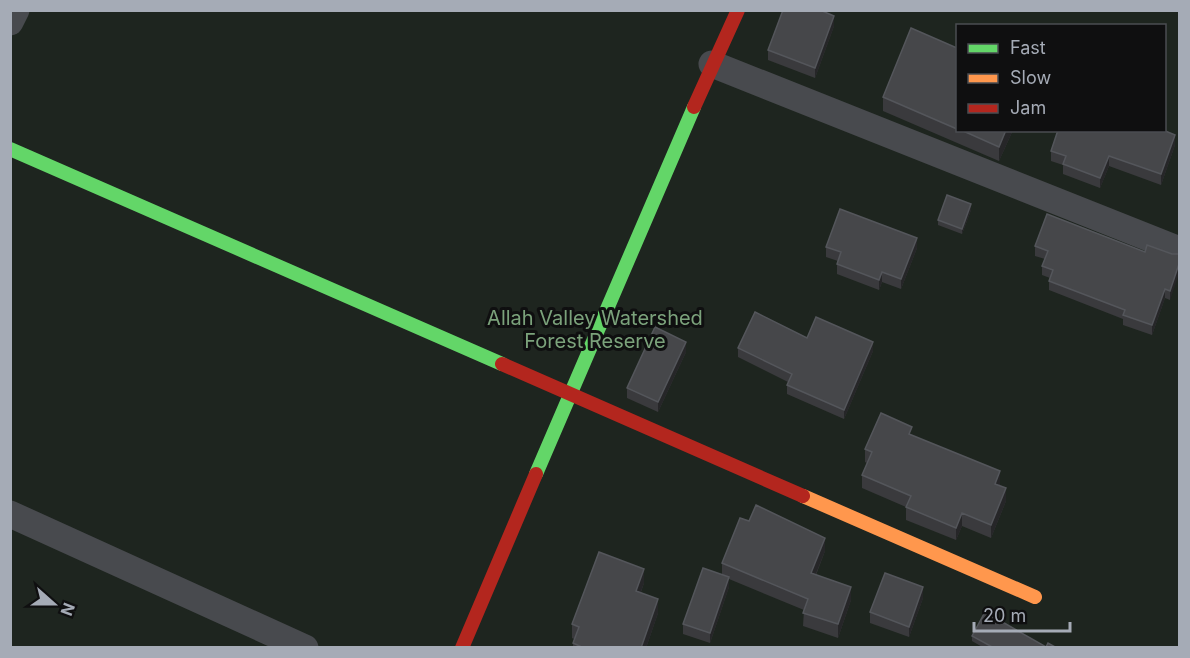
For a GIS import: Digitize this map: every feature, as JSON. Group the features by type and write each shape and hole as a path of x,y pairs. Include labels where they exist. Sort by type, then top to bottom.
{"street":[{"path":"10,22 16,10"},
{"path":"462,648 712,64 738,10"},
{"path":"712,64 1177,249"},
{"path":"10,149 1035,597"},
{"path":"10,514 305,648"}],"green space":[{"name":"Allah Valley Watershed Forest Reserve","path":"11,11 1179,11 1179,647 11,647"}],"building":[{"path":"783,10 820,10 834,16 815,68 768,50"},
{"path":"911,28 956,48 956,129 883,97"},
{"path":"1166,131 1175,135 1161,174 1109,156 1100,178 1063,164 1066,156 1051,151 1057,132"},
{"path":"965,132 1005,132 999,147"},
{"path":"947,195 971,204 962,229 938,220"},
{"path":"840,209 917,238 901,279 882,272 879,280 837,264 841,252 826,247"},
{"path":"1047,214 1145,252 1147,245 1172,254 1179,254 1179,264 1170,291 1165,289 1152,325 1123,315 1125,310 1049,281 1053,270 1042,266 1048,251 1035,246"},
{"path":"755,312 807,338 816,317 873,342 844,410 787,385 792,374 738,348"},
{"path":"655,327 686,342 658,402 627,388"},
{"path":"881,413 912,427 909,434 1000,471 995,484 1006,488 991,525 962,513 956,528 906,507 911,496 862,475 872,452 865,449"},
{"path":"756,505 825,538 811,573 851,587 838,624 803,613 808,599 722,563 740,518 749,521"},
{"path":"599,552 644,569 636,591 658,599 641,648 584,648 573,643 579,627 572,624"},
{"path":"703,568 729,577 710,633 683,624"},
{"path":"885,573 923,587 909,627 870,612"},
{"path":"985,612 1046,647 1048,643 1057,648 994,648 972,636"}],"traffic: fast":[{"path":"536,474 694,107"},
{"path":"10,149 502,364"}],"traffic: slow":[{"path":"803,496 1035,597"}],"traffic: jam":[{"path":"694,107 738,10"},
{"path":"502,364 803,496"},
{"path":"462,648 536,474"}]}
